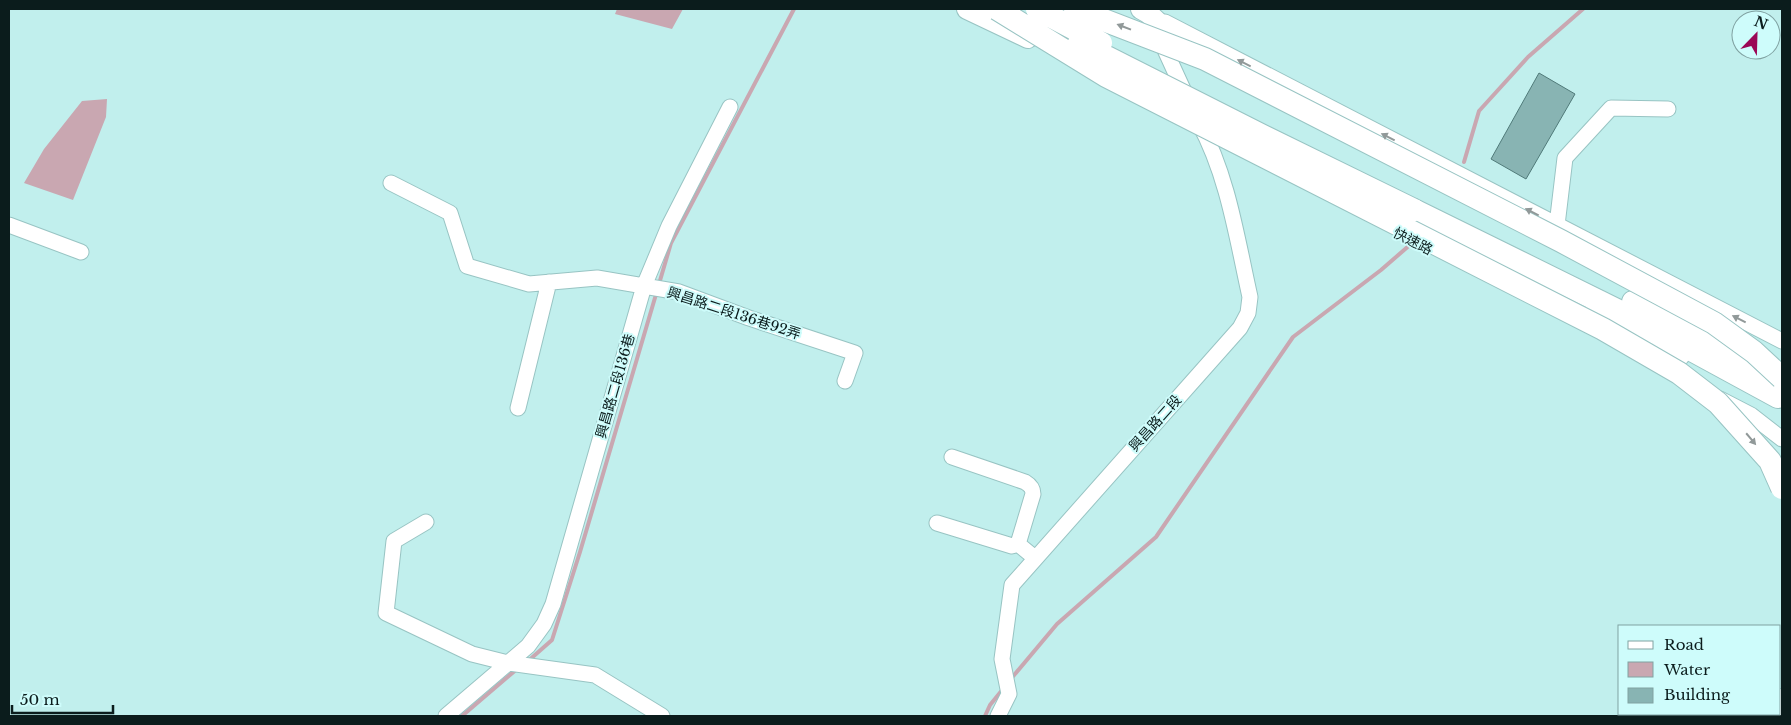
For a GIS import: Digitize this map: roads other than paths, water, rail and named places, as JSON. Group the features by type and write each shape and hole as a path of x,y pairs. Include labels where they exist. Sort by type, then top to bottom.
{"highway":[{"path":"997,9 1106,76 1603,329 1679,373 1718,403 1740,427 1770,461 1782,488"},
{"path":"1011,9 1260,135 1412,202 1695,332 1725,348"},
{"path":"1037,9 1629,316 1781,388"},
{"path":"1075,9 1204,59 1561,242 1714,323 1754,352 1781,388"}],"main road":[{"name":"快速路","path":"967,9 1043,45 1110,73 1687,359 1781,388"},
{"path":"1145,10 1198,60 1259,96 1644,296 1725,348 1781,388"},
{"path":"1580,237 1615,281"}],"street":[{"name":"興昌路二段","path":"998,716 1009,694 1002,659 1012,585 1240,328 1248,312 1250,297 1225,191 1205,134 1145,10"},
{"path":"1145,10 1782,341"},
{"name":"快速路","path":"1043,45 1108,83 1205,134 1751,415 1782,439"},
{"name":"興昌路二段136巷","path":"446,716 528,646 544,624 553,604 644,286 669,226 730,107"},
{"path":"1557,225 1565,158 1611,108 1668,109"},
{"name":"興昌路二段136巷92弄","path":"390,183 450,213 467,266 529,284 597,278 679,292 749,318 855,353 845,381"},
{"path":"9,225 81,252"},
{"path":"518,408 549,282"},
{"path":"952,457 1025,482 1031,486 1033,494 1018,544"},
{"path":"426,522 394,541 386,612 472,654 508,663 596,675 662,716"},
{"path":"937,523 1012,546 1018,544"},
{"path":"1018,544 1036,558"}],"water":[{"path":"617,9 683,9 672,29 615,14"},
{"path":"107,99 106,117 73,200 24,183 44,149 82,101"}],"waterway":[{"path":"659,284 671,243 794,9"},
{"path":"1464,162 1479,111 1528,57 1583,9"},
{"path":"1010,680 1057,624 1156,537 1293,337 1381,270 1411,244"},
{"path":"527,662 552,640 657,291"},
{"path":"462,716 517,669"},
{"path":"985,716 990,705 1003,689"}]}
